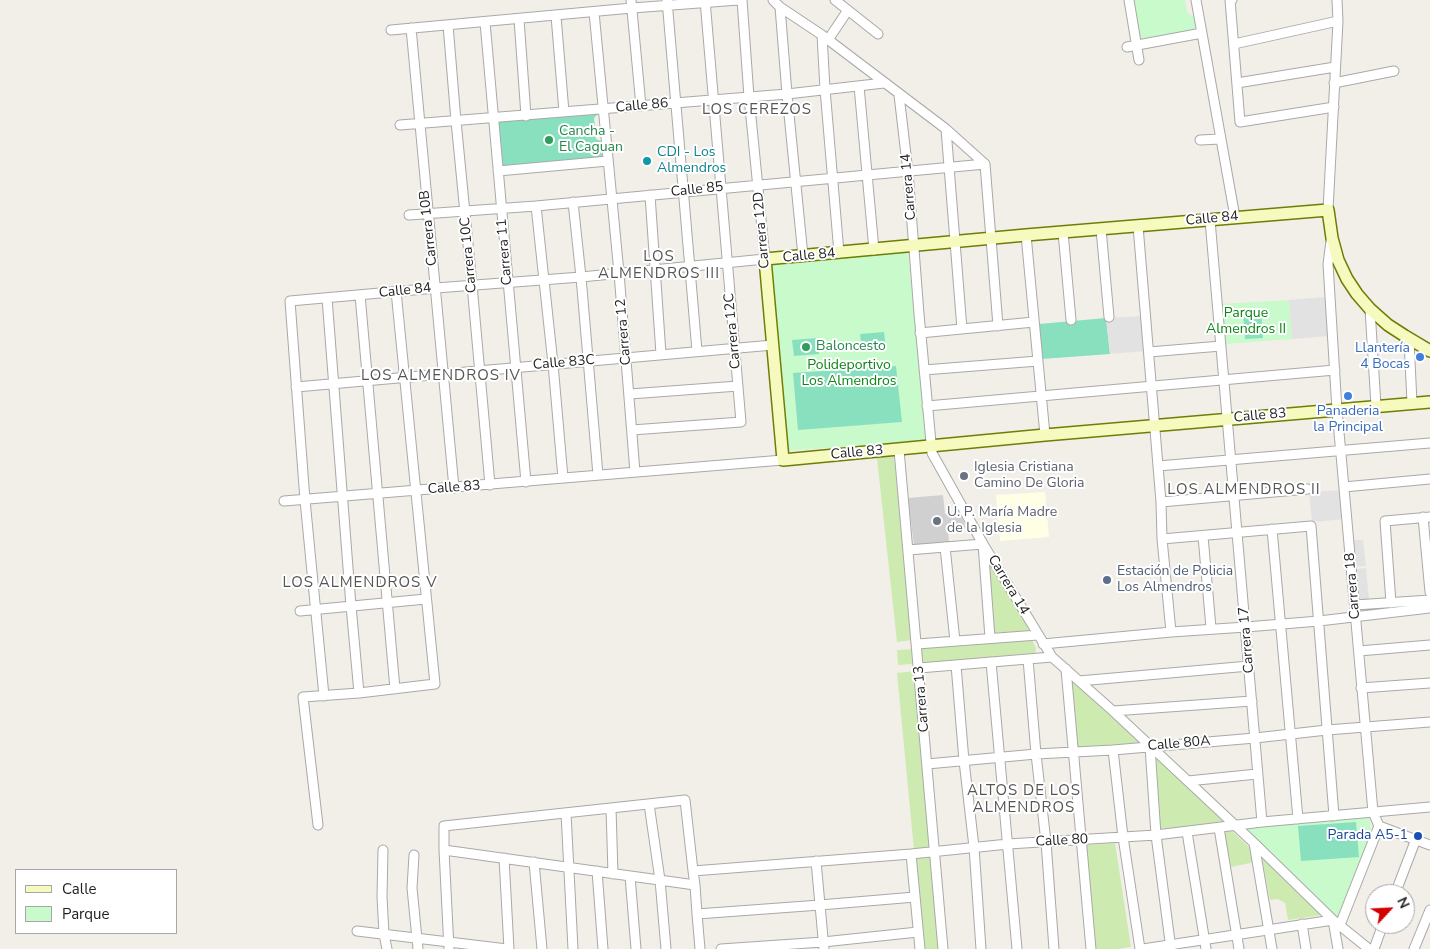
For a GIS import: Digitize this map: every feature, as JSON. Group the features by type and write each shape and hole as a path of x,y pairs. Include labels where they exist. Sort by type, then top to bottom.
{"street":[{"path":"391,30 594,12 632,4 740,0"},
{"name":"Carrera 12D","path":"740,0 784,460"},
{"path":"773,0 946,129 984,164 998,326"},
{"path":"835,0 878,34"},
{"path":"1128,0 1139,60"},
{"path":"1196,0 1235,217"},
{"path":"1231,0 1240,122 1334,107"},
{"path":"1338,0 1328,210 1332,238 1338,260 1347,279 1370,309 1388,325 1430,350"},
{"name":"Carrera 12C","path":"632,430 741,422 705,1"},
{"path":"668,3 697,351"},
{"path":"632,4 641,106"},
{"path":"780,7 803,256"},
{"path":"839,253 825,90 825,37 848,10"},
{"name":"Carrera 12","path":"594,12 636,472"},
{"path":"556,16 564,112"},
{"path":"519,19 526,116"},
{"path":"1234,44 1338,21"},
{"name":"Carrera 11","path":"485,22 526,482"},
{"name":"Carrera 10C","path":"448,25 490,485"},
{"name":"Carrera 10B","path":"411,28 454,488"},
{"path":"1127,47 1202,33"},
{"path":"1238,83 1335,67"},
{"path":"1334,83 1394,71"},
{"name":"Calle 86","path":"400,126 787,94 884,83"},
{"path":"859,86 874,250"},
{"name":"Carrera 14","path":"899,95 908,172 920,333 932,453 983,544 1052,657 1113,711 1336,922 1369,949"},
{"path":"946,129 962,329"},
{"path":"1200,140 1221,139"},
{"path":"498,171 608,161"},
{"name":"Calle 85","path":"409,215 536,206 984,164"},
{"path":"650,195 661,354"},
{"path":"573,202 598,475"},
{"path":"536,206 563,478"},
{"name":"Calle 84","path":"296,387 290,301 581,277 913,245 1328,210"},
{"name":"Carrera 17","path":"1210,220 1262,822"},
{"path":"1138,226 1171,632"},
{"path":"1101,229 1109,317"},
{"path":"1063,232 1071,320"},
{"path":"1026,235 1045,435"},
{"name":"Carrera 18","path":"1332,238 1328,264 1341,450 1364,727 1373,812 1379,826"},
{"path":"318,825 303,697 359,693 435,684 396,291"},
{"path":"360,295 389,602 395,689"},
{"path":"327,298 359,693"},
{"path":"1370,309 1376,406"},
{"path":"920,333 1034,322"},
{"path":"1409,339 1412,403"},
{"name":"Calle 83C","path":"296,387 773,345"},
{"path":"1149,352 1222,346"},
{"path":"924,370 1038,361"},
{"path":"927,406 1335,370"},
{"path":"630,394 738,386"},
{"path":"296,387 324,696"},
{"name":"Calle 83","path":"284,501 784,460 1045,435 1430,402"},
{"path":"1158,466 1430,443"},
{"name":"Carrera 13","path":"899,450 944,949"},
{"path":"1344,487 1430,479"},
{"path":"1161,502 1308,490"},
{"path":"1391,602 1385,521 1427,517 1430,592"},
{"path":"1162,539 1311,526 1334,816"},
{"path":"1272,529 1298,819"},
{"path":"1203,536 1211,628"},
{"path":"908,550 983,544 990,638"},
{"path":"945,547 955,641"},
{"path":"300,611 426,599"},
{"path":"1355,605 1430,600"},
{"path":"1044,644 1211,628 1319,621 1430,608"},
{"path":"917,644 1038,634"},
{"path":"1358,651 1430,645"},
{"path":"919,668 1052,657"},
{"path":"1028,659 1046,842 1054,949"},
{"path":"991,662 1017,949"},
{"path":"956,665 974,847 981,949"},
{"path":"1079,681 1249,666"},
{"path":"1066,669 1091,949"},
{"path":"1361,688 1430,683"},
{"path":"1113,711 1252,701"},
{"name":"Calle 80A","path":"927,764 1036,754 1113,750 1430,722"},
{"path":"1150,746 1156,835 1171,947"},
{"path":"1113,750 1123,838 1141,949 1205,944 1237,934 1302,924 1336,922"},
{"path":"1188,781 1258,774"},
{"path":"449,946 444,826 685,800 700,949"},
{"path":"649,804 660,880 666,949"},
{"name":"Calle 80","path":"693,871 911,854 1008,844 1123,838 1262,822 1430,807"},
{"path":"611,808 613,874"},
{"path":"566,813 572,949"},
{"path":"1338,949 1336,922 1379,826 1430,845"},
{"path":"1219,828 1239,949"},
{"path":"1187,832 1205,944"},
{"path":"1399,884 1416,839"},
{"path":"1254,843 1272,949"},
{"path":"383,850 382,897 384,934 387,949"},
{"path":"444,850 694,885"},
{"path":"911,854 920,949"},
{"path":"414,855 412,888 418,949"},
{"path":"357,930 418,938 449,946 508,949 504,858"},
{"path":"816,861 824,945"},
{"path":"534,862 542,949"},
{"path":"597,871 604,949"},
{"path":"630,876 636,949"},
{"path":"697,914 820,906 915,897"},
{"path":"1414,949 1430,910"},
{"path":"1302,924 1306,949"},
{"path":"721,949 824,945 918,932"},
{"path":"1374,949 1379,934"}],"shaded area":[{"path":"1325,297 1329,336 1292,339 1289,300"},
{"path":"1143,316 1146,351 1110,354 1106,318"},
{"path":"1343,490 1345,519 1312,522 1309,492"},
{"path":"1045,492 1049,537 1000,541 996,495"},
{"name":"U. P. María Madre de la Iglesia","path":"943,495 945,514 959,513 967,528 948,530 949,543 914,546 908,498"},
{"path":"1354,540 1363,540 1366,566 1356,567"},
{"path":"1366,568 1369,599 1359,600 1357,569"}],"green space":[{"path":"1133,0 1185,0 1187,12 1195,18 1194,30 1142,39 1139,33"},
{"name":"Cancha - El Caguan","path":"598,114 594,118 596,139 601,141 602,158 502,168 497,122"},
{"name":"Polideportivo Los Almendros","path":"908,250 926,441 786,451 769,263"},
{"name":"Parque Almendros II","path":"1289,300 1292,339 1225,344 1222,304"},
{"path":"1261,310 1263,338 1245,339 1243,311"},
{"path":"1106,318 1110,354 1042,359 1039,324"},
{"name":"Baloncesto","path":"884,332 886,348 862,350 860,334"},
{"name":"Baloncesto","path":"818,338 819,354 794,356 792,340"},
{"path":"896,366 902,422 798,430 793,373"},
{"path":"894,456 913,640 897,642 877,458"},
{"path":"989,560 1030,631 993,633"},
{"path":"1030,639 1036,648 1035,653 922,663 922,648"},
{"path":"913,649 914,664 898,665 897,650"},
{"path":"915,671 930,849 914,850 897,673"},
{"path":"1070,680 1141,743 1076,747"},
{"path":"1154,755 1225,823 1159,829"},
{"path":"1369,816 1372,837 1339,920 1246,828"},
{"path":"1356,822 1359,857 1301,861 1298,826"},
{"path":"1232,831 1252,850 1255,862 1231,867 1224,832"},
{"path":"1115,843 1131,947 1094,949 1086,845"},
{"path":"931,857 940,949 924,949 915,858"},
{"path":"1262,858 1322,915 1288,920 1285,903 1278,899 1270,900"}],"place":[{"name":"Cancha - El Caguan","path":"549,140"},
{"name":"CDI - Los Almendros","path":"647,161"},
{"name":"Baloncesto","path":"806,347"},
{"name":"Llantería 4 Bocas","path":"1420,357"},
{"name":"Panaderia la Principal","path":"1348,396"},
{"name":"Iglesia Cristiana Camino De Gloria","path":"964,476"},
{"name":"U. P. María Madre de la Iglesia","path":"937,521"},
{"name":"Estación de Policia Los Almendros","path":"1107,580"},
{"name":"Parada A5-1","path":"1418,836"}],"district":[{"name":"LOS CEREZOS","path":"757,110"},
{"name":"LOS ALMENDROS III","path":"659,266"},
{"name":"LOS ALMENDROS IV","path":"441,376"},
{"name":"LOS ALMENDROS II","path":"1244,490"},
{"name":"LOS ALMENDROS V","path":"360,583"},
{"name":"ALTOS DE LOS ALMENDROS","path":"1024,800"}]}
